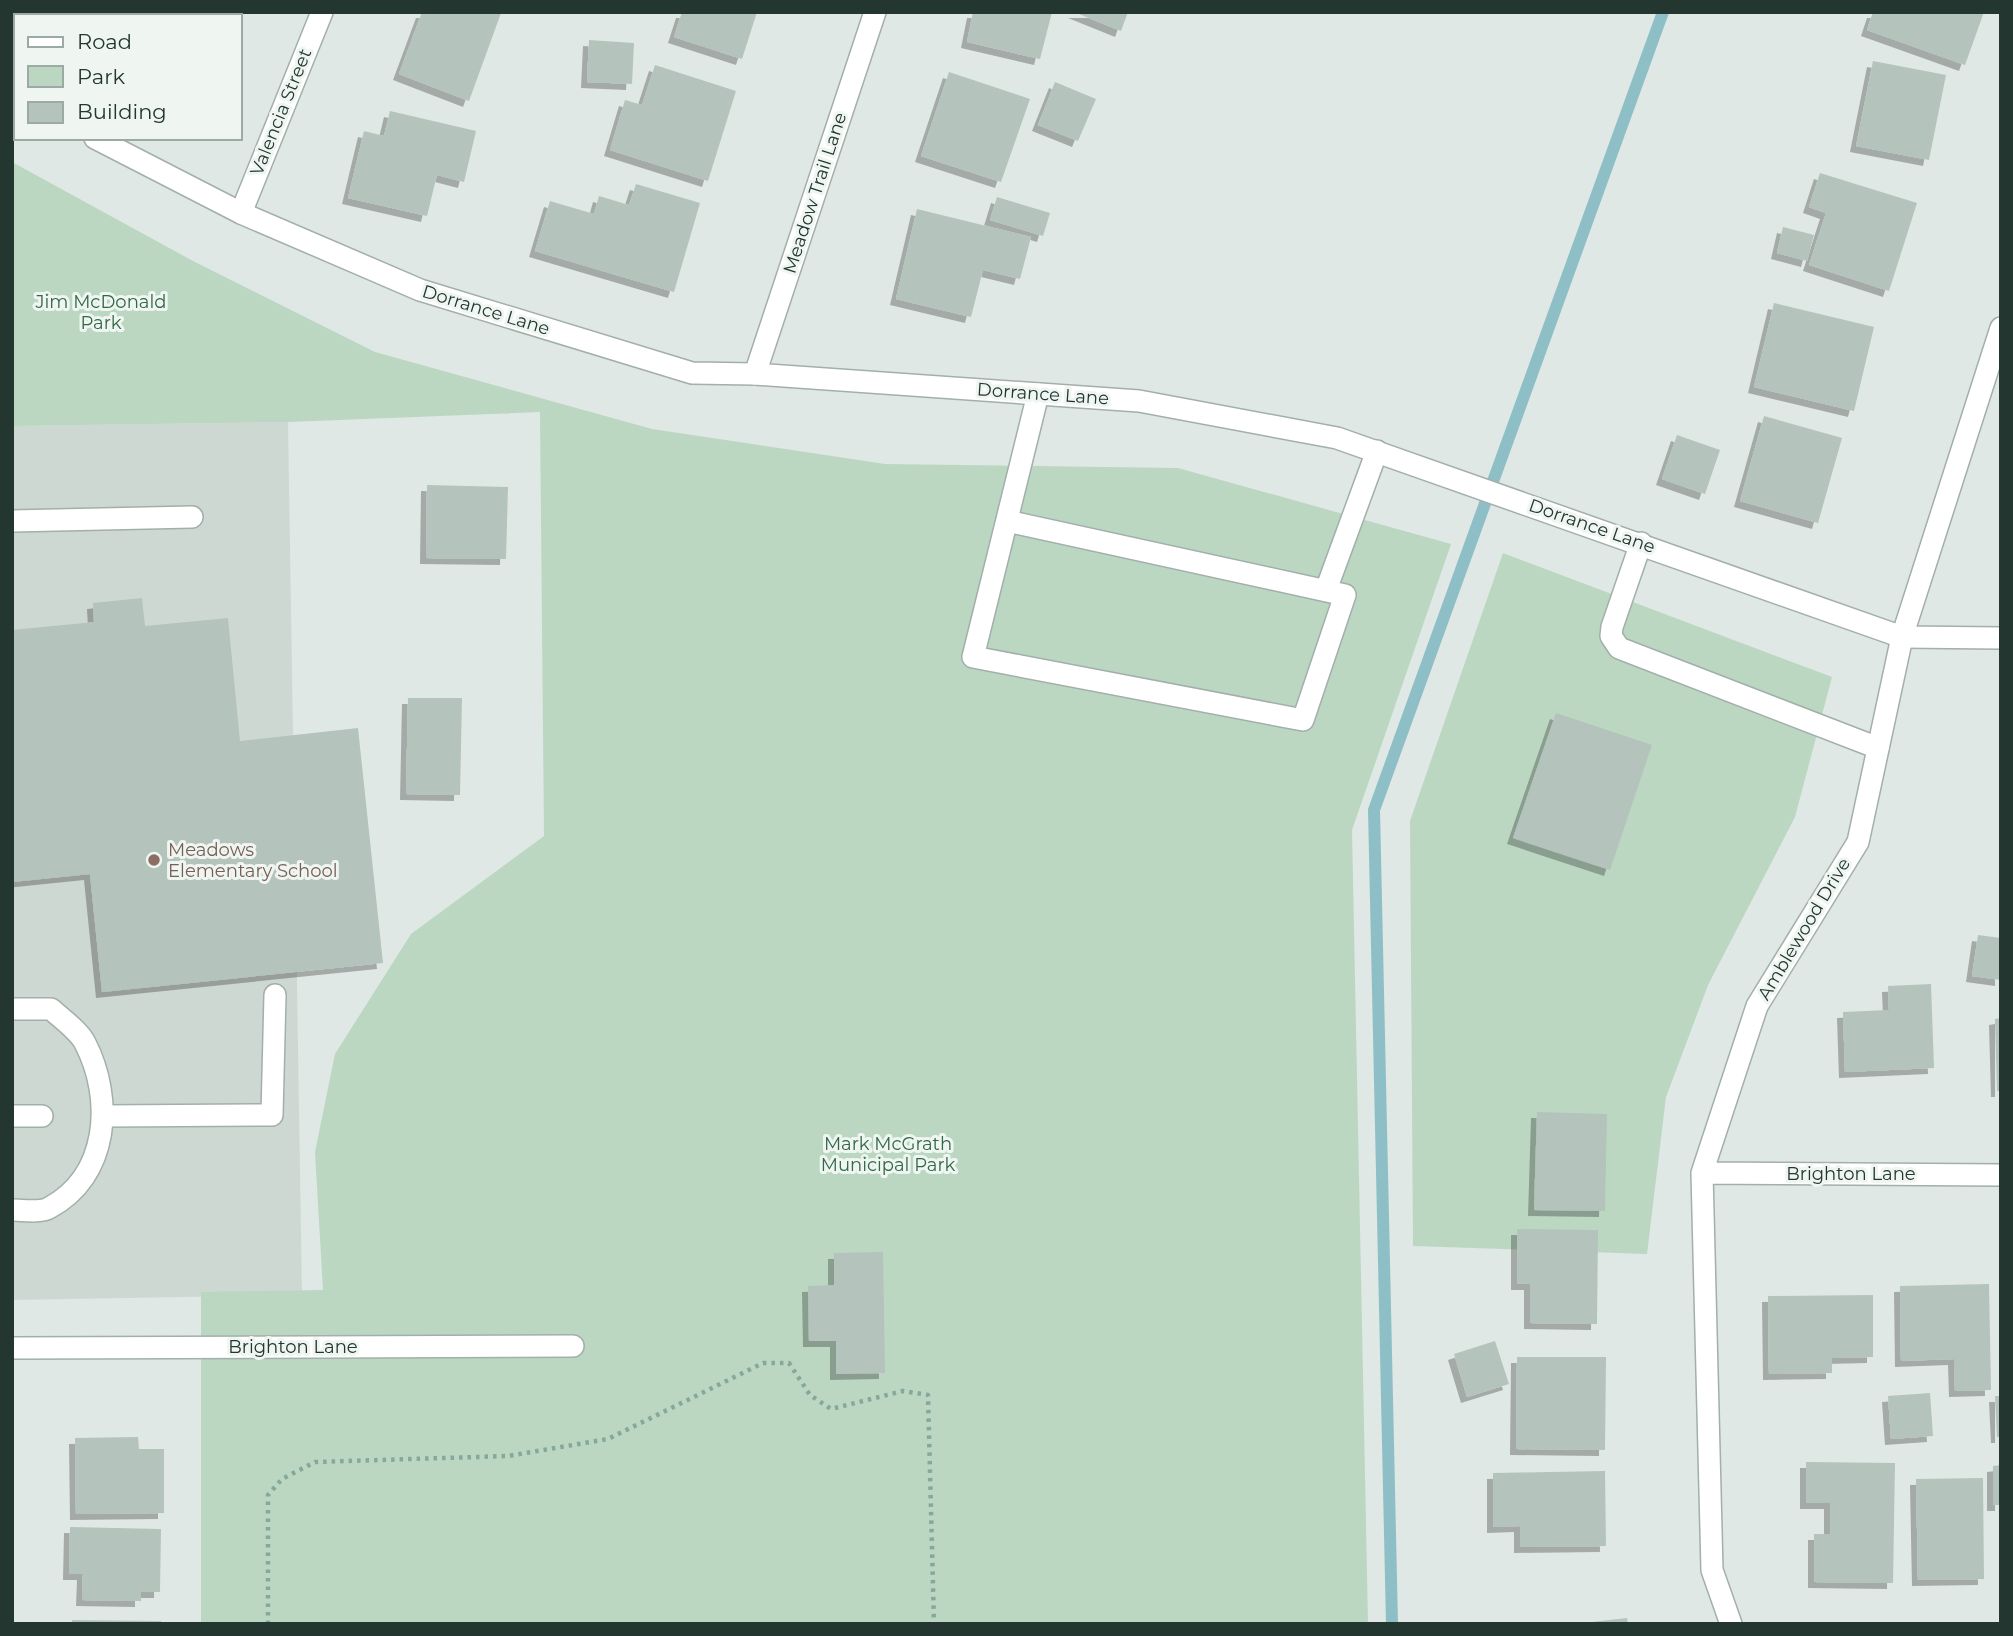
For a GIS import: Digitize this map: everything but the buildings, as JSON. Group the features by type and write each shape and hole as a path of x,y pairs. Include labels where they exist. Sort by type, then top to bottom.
{"street":[{"name":"Valencia Street","path":"241,213 322,12"},
{"name":"Meadow Trail Lane","path":"755,374 875,12"},
{"name":"Dorrance Lane","path":"99,140 241,213 420,290 692,373 755,374 1139,401 1337,438 1642,543 1902,637 2001,638"},
{"name":"Amblewood Drive","path":"1731,1624 1712,1570 1702,1173 1757,1006 1858,842 1902,637 2001,328"},
{"path":"1007,521 1346,595 1303,720 973,657 1038,394"},
{"path":"1326,590 1377,451"},
{"path":"12,521 192,517"},
{"path":"1642,543 1612,627 1611,636 1619,648 1878,748"},
{"path":"104,1116 272,1115 275,995"},
{"path":"12,1009 51,1009 85,1042 102,1093 104,1116 98,1152 81,1184 47,1210 12,1210"},
{"path":"12,1116 42,1116"},
{"name":"Brighton Lane","path":"1702,1173 2001,1175"},
{"name":"Brighton Lane","path":"12,1348 573,1346"}],"path":[{"path":"268,1624 268,1495 282,1479 315,1462 508,1456 608,1439 763,1363 789,1363 810,1395 831,1409 903,1391 928,1395 934,1624"}],"shaded area":[{"name":"Meadows Elementary School","path":"288,422 302,1295 12,1300 12,426"}],"green space":[{"name":"Mark McGrath Municipal Park","path":"12,162 193,261 375,352 652,429 885,464 1178,468 1451,544 1352,830 1368,1624 201,1624 201,1292 323,1290 315,1152 335,1054 411,934 544,836 540,412 288,422 12,426"},
{"path":"1503,553 1832,677 1795,817 1708,985 1666,1097 1647,1254 1413,1246 1410,821"}],"waterway":[{"path":"1392,1624 1374,810 1663,12"}],"place":[{"name":"Meadows Elementary School","path":"154,860"}],"park label":[{"name":"Jim McDonald Park","path":"101,312"}]}
